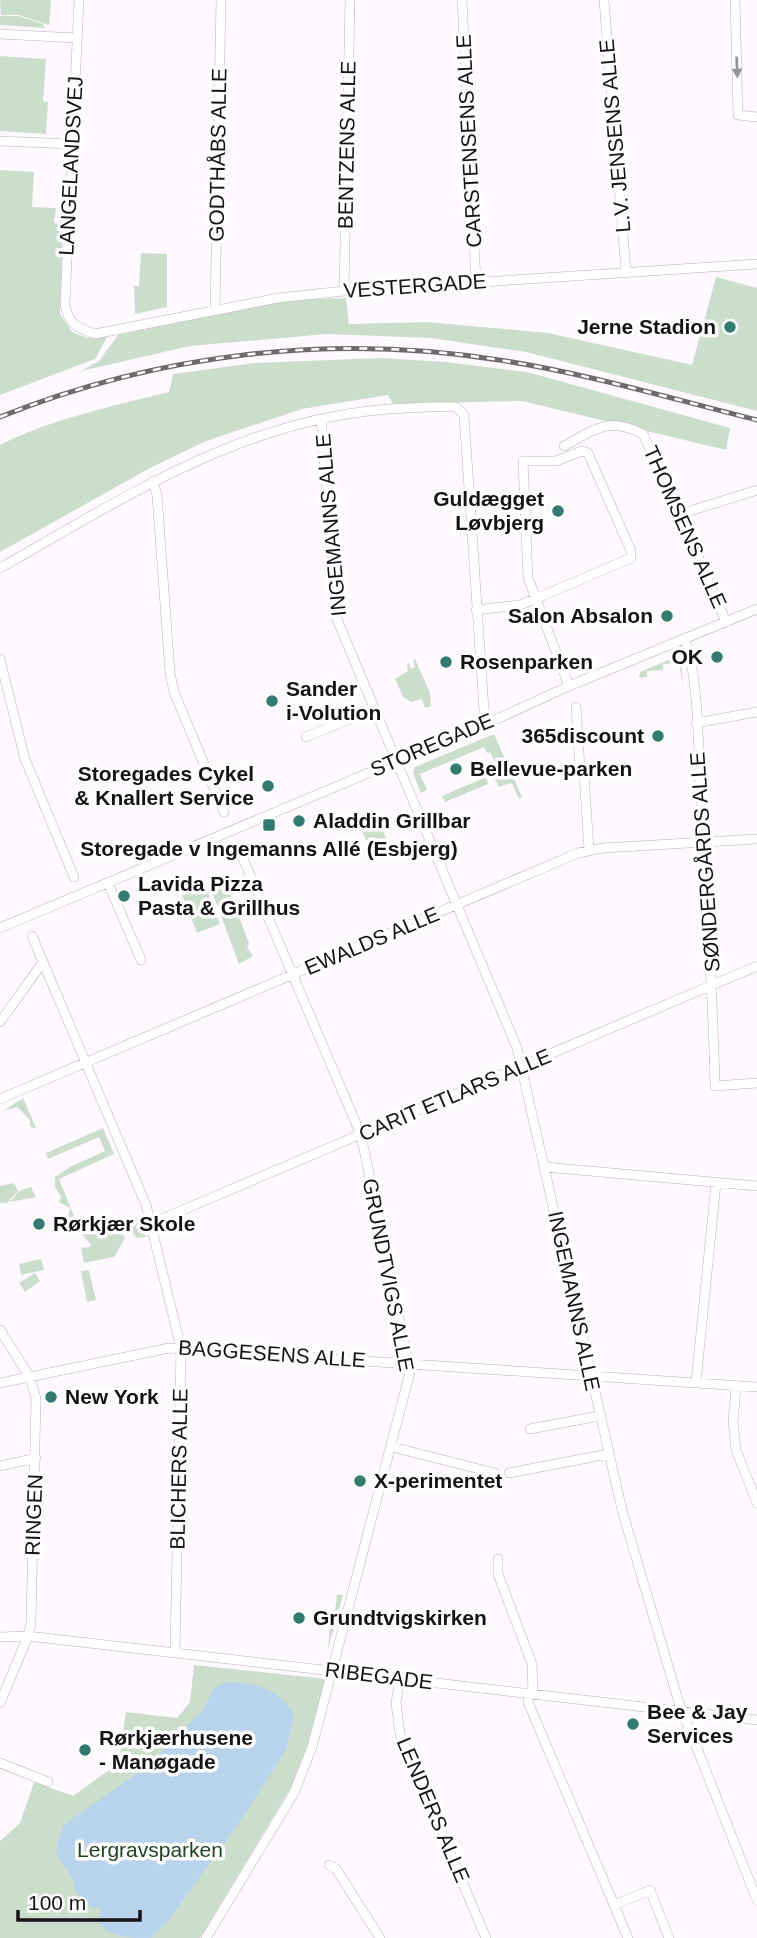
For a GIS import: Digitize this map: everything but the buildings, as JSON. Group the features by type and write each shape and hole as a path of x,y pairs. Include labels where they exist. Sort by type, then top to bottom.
{"street":[{"name":"LANGELANDSVEJ","path":"76,328 66,314 65,304 79,0"},
{"name":"GODTHÅBS ALLE","path":"215,310 221,0"},
{"name":"BENTZENS ALLE","path":"344,291 349,0"},
{"name":"CARSTENSENS ALLE","path":"462,0 476,282"},
{"name":"L.V. JENSENS ALLE","path":"604,0 626,272"},
{"path":"735,0 738,115 757,117"},
{"path":"0,34 77,38"},
{"path":"0,141 72,144"},
{"name":"VESTERGADE","path":"76,328 95,334 278,298 344,291 757,264"},
{"path":"0,568 153,481 233,444 321,419 388,409 453,407 461,410 464,415 485,724"},
{"name":"INGEMANNS ALLE","path":"321,419 336,617 523,1066 599,1416 623,1513 683,1712 757,1900"},
{"name":"THOMSENS ALLE","path":"564,446 603,426 618,426 643,434 726,622"},
{"path":"476,610 520,605 534,599 631,558 631,551 588,453 582,451 555,461 523,461 528,578 534,599 569,685"},
{"path":"153,481 157,495 170,673 174,692 224,812"},
{"path":"680,514 757,490"},
{"name":"STOREGADE","path":"0,928 485,724 569,685 757,608"},
{"name":"SØNDERGÅRDS ALLE","path":"685,639 691,658 696,723 713,984 715,1086 757,1083"},
{"path":"0,659 25,760 74,877"},
{"path":"576,708 589,850"},
{"path":"306,737 374,709"},
{"path":"696,723 757,712"},
{"name":"EWALDS ALLE","path":"0,1099 589,850 757,839"},
{"name":"GRUNDTVIGS ALLE","path":"206,1938 294,1793 312,1747 410,1372 361,1135 239,849"},
{"path":"108,883 141,960"},
{"name":"BLICHERS ALLE","path":"32,936 152,1223 181,1348 175,1653"},
{"path":"0,1022 43,962"},
{"name":"CARIT ETLARS ALLE","path":"152,1223 757,966"},
{"path":"545,1167 757,1186"},
{"path":"696,1382 716,1183"},
{"name":"RINGEN","path":"0,1330 29,1377 36,1398 31,1623 0,1703"},
{"name":"BAGGESENS ALLE","path":"0,1383 169,1348 181,1348 757,1387"},
{"path":"736,1387 733,1422 736,1450 757,1503"},
{"path":"530,1429 599,1416"},
{"path":"392,1447 495,1473"},
{"path":"509,1473 608,1454"},
{"path":"0,1466 36,1458"},
{"path":"498,1559 498,1574 532,1664 528,1702 628,1938"},
{"name":"RIBEGADE","path":"0,1637 28,1636 757,1720"},
{"name":"LENDERS ALLE","path":"400,1678 396,1703 400,1734 486,1938"},
{"path":"0,1763 48,1782"},
{"path":"329,1865 337,1869 380,1938"},
{"path":"614,1905 650,1890 669,1938"}],"green space":[{"path":"0,0 51,0 49,25 19,15 1,15"},
{"path":"0,16 19,16 43,24 45,28 0,25"},
{"path":"0,56 46,59 43,101 48,102 46,134 0,131"},
{"path":"0,170 34,172 32,207 56,208 54,223 63,225 60,314 72,332 87,338 107,337 95,359 0,395"},
{"path":"141,253 167,254 167,307 135,314 134,286 139,286"},
{"path":"716,277 757,288 757,411 526,352 431,338 327,334 190,346 81,371 99,361 118,335 288,300 346,298 349,324 427,322 548,333 692,365"},
{"path":"381,358 446,362 527,372 730,428 726,450 522,401 393,404 388,395 302,409 206,441 150,468 0,552 0,445 61,421 169,392 173,374 254,363"},
{"path":"678,656 681,658 683,686 679,663 663,664 663,670 647,671 647,677 639,678 640,672"},
{"path":"415,659 430,693 431,706 425,708 422,699 411,702 403,697 395,679 408,671 407,664 409,663 411,669 415,667"},
{"path":"494,734 522,797 519,799 512,783 499,787 491,771 497,767 490,752 487,753 484,747 420,774 427,790 421,793 413,773 415,767"},
{"path":"486,777 488,784 445,802 442,796"},
{"path":"379,808 377,817 389,845 372,853 358,822 353,824 352,821 354,818 359,819 378,812"},
{"path":"226,883 249,943 247,947 253,956 239,964 211,889"},
{"path":"206,887 220,924 197,933 182,895"},
{"path":"23,1098 36,1128 30,1127 30,1120 17,1107 3,1111"},
{"path":"103,1128 114,1154 59,1179 80,1231 141,1217 146,1237 137,1238 130,1230 125,1229 113,1233 122,1233 125,1238 114,1257 84,1263 81,1248 91,1245 68,1218 70,1208 59,1202 61,1197 55,1186 55,1177 105,1151 99,1137 48,1159 46,1153"},
{"path":"14,1183 18,1191 7,1203 0,1203 0,1186"},
{"path":"31,1187 36,1197 10,1202 19,1191"},
{"path":"41,1259 44,1270 21,1275 19,1264"},
{"path":"89,1270 96,1300 87,1302 81,1271"},
{"path":"35,1273 40,1281 25,1292 19,1283"},
{"path":"337,1594 343,1595 328,1649 331,1611 335,1611"},
{"name":"Lergravsparken","path":"194,1665 326,1679 308,1744 290,1789 200,1938 0,1938 0,1841 20,1823 34,1782 73,1796 119,1763 126,1712 177,1718 190,1702"}],"water":[{"path":"226,1682 266,1689 283,1700 294,1716 286,1750 245,1814 169,1920 151,1938 129,1937 108,1931 98,1922 101,1911 98,1907 92,1908 78,1894 57,1855 57,1844 65,1824 146,1767 203,1710 213,1689"}],"railway":[{"path":"0,417 60,395 183,364 309,350 373,349 436,352 532,365 757,420"}],"place":[{"name":"Jerne Stadion","path":"730,327"},
{"name":"Guldægget Løvbjerg","path":"558,511"},
{"name":"Salon Absalon","path":"667,616"},
{"name":"OK","path":"717,657"},
{"name":"Rosenparken","path":"446,662"},
{"name":"Sander i-Volution","path":"272,701"},
{"name":"365discount","path":"658,736"},
{"name":"Bellevue-parken","path":"456,769"},
{"name":"Storegades Cykel & Knallert Service","path":"268,786"},
{"name":"Aladdin Grillbar","path":"299,821"},
{"name":"Storegade v Ingemanns Allé (Esbjerg)","path":"269,825"},
{"name":"Lavida Pizza Pasta & Grillhus","path":"124,896"},
{"name":"Rørkjær Skole","path":"39,1224"},
{"name":"New York","path":"51,1397"},
{"name":"X-perimentet","path":"360,1481"},
{"name":"Grundtvigskirken","path":"299,1618"},
{"name":"Bee & Jay Services","path":"633,1724"},
{"name":"Rørkjærhusene - Manøgade","path":"85,1750"}]}
